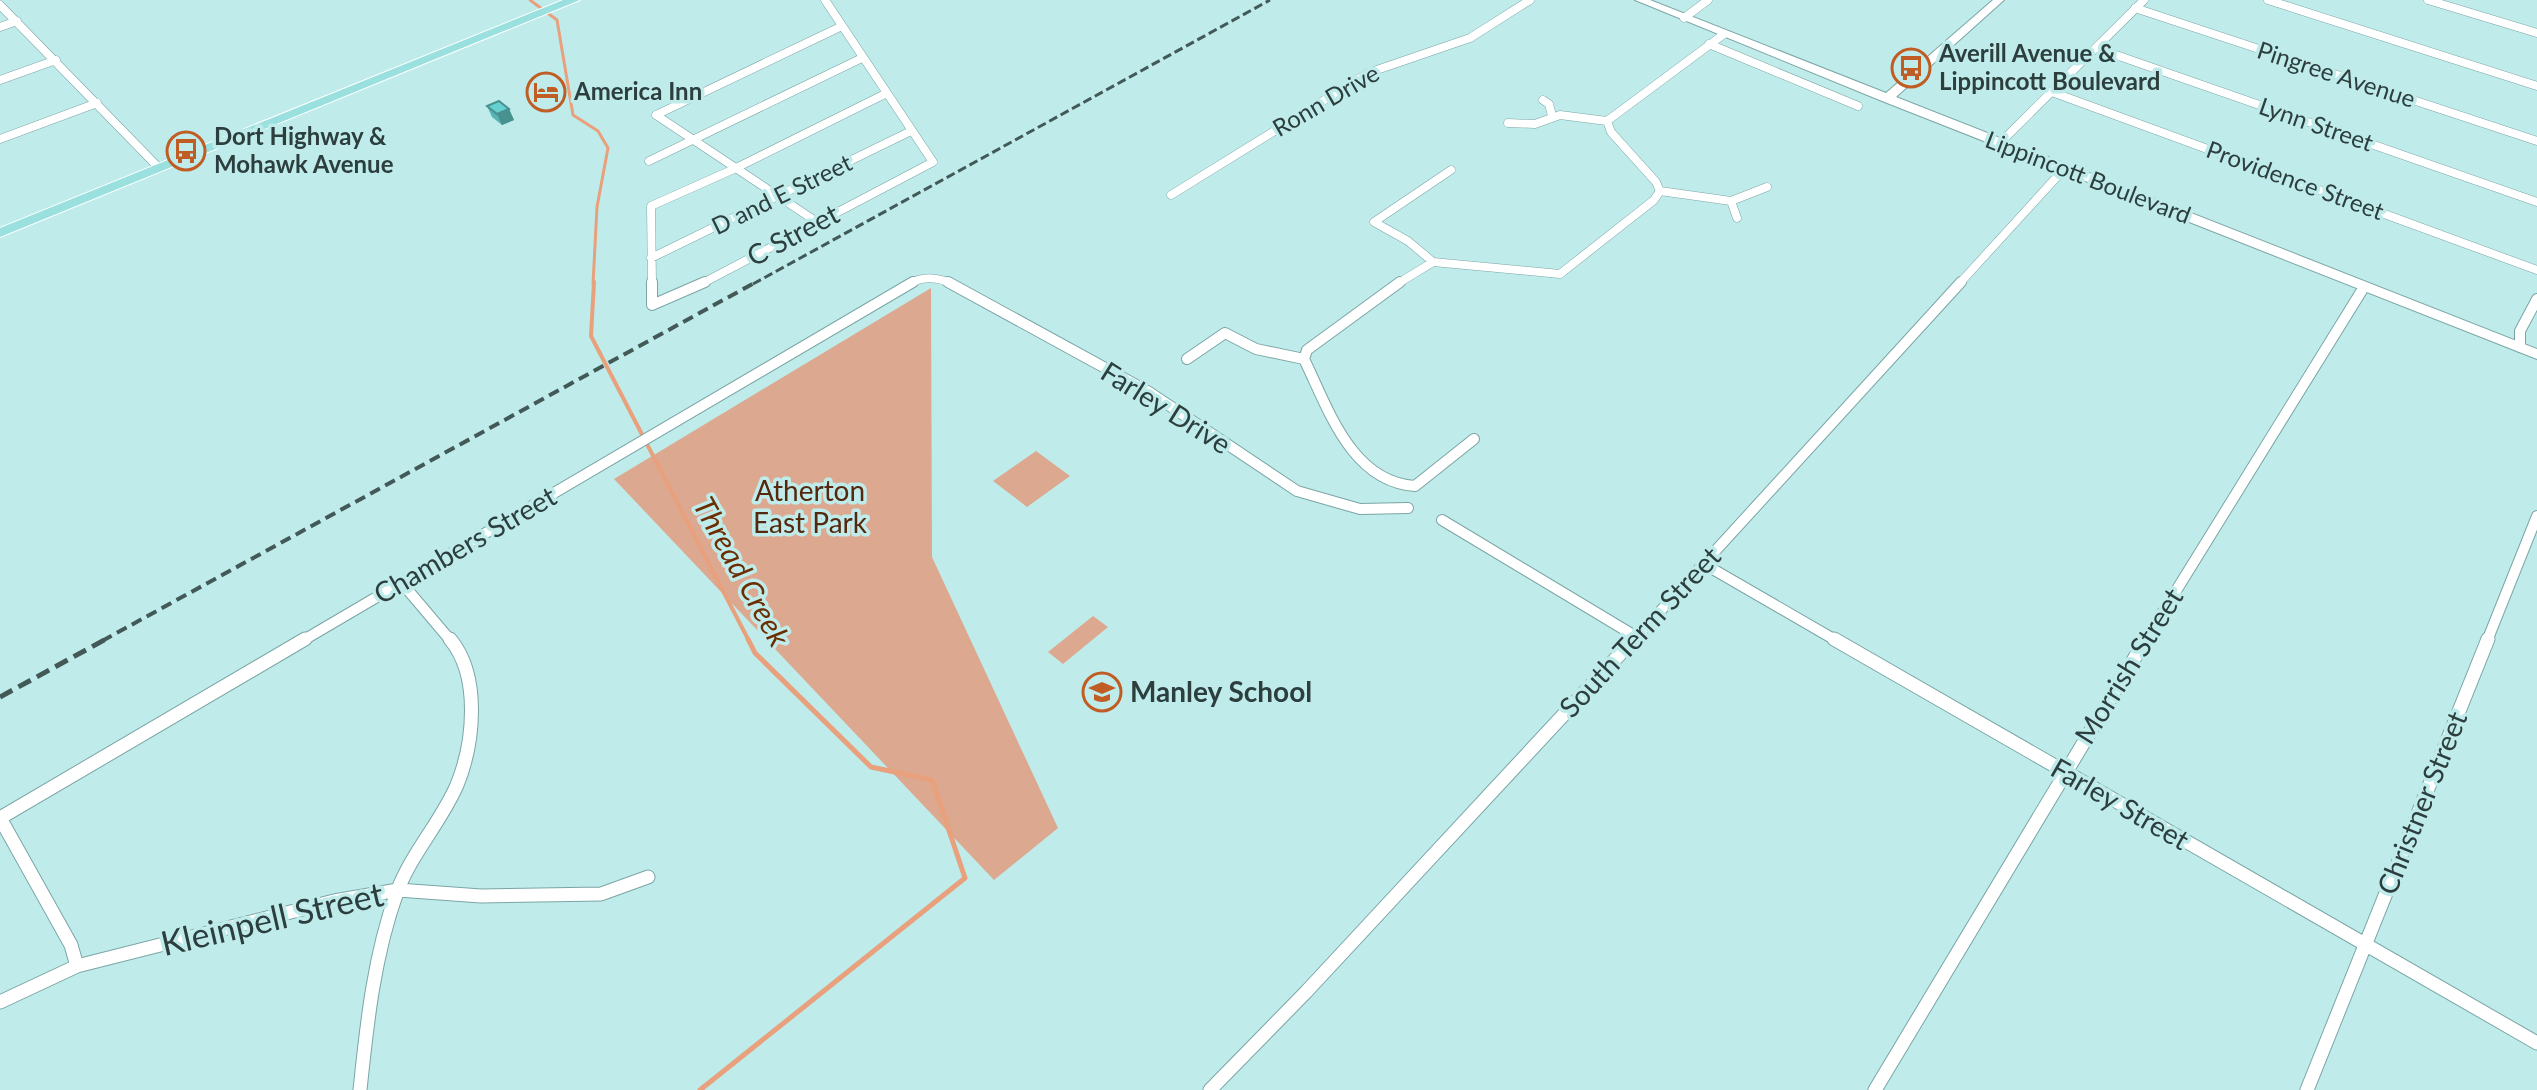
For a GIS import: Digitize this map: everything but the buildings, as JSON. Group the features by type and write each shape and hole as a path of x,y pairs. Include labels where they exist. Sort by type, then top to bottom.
{"main road":[{"path":"0,233 571,1"}],"street":[{"path":"825,0 911,131"},
{"name":"Ronn Drive","path":"1171,195 1368,73 1470,38 1530,0"},
{"name":"Lippincott Boulevard","path":"1640,0 2537,354"},
{"path":"1684,18 1708,0"},
{"path":"1886,99 1999,0"},
{"path":"1999,144 2144,0"},
{"path":"2268,0 2537,86"},
{"path":"2428,0 2537,33"},
{"path":"0,5 159,168"},
{"name":"Pingree Avenue","path":"2135,8 2537,141"},
{"path":"0,27 17,21"},
{"path":"817,222 656,115 840,27"},
{"path":"1508,123 1535,124 1556,116 1607,121 1724,34"},
{"path":"1709,44 1858,106"},
{"name":"Lynn Street","path":"2096,48 2537,202"},
{"path":"649,161 862,58"},
{"path":"0,80 56,60"},
{"name":"Providence Street","path":"2052,92 2537,270"},
{"path":"651,258 651,206 734,169 887,93"},
{"path":"1543,100 1556,116"},
{"path":"0,139 97,103"},
{"path":"1607,121 1611,132 1656,182 1660,191"},
{"name":"C Street","path":"651,258 652,305 682,294 933,162 911,131"},
{"name":"D and E Street","path":"651,258 911,131"},
{"name":"South Term Street","path":"1210,1090 1306,992 1704,564 2064,169"},
{"path":"1433,262 1408,241 1374,222 1451,170"},
{"path":"1660,191 1731,201 1767,187"},
{"path":"1474,439 1415,486 1398,485 1357,459 1338,429 1304,359 1307,350 1415,271 1433,262 1560,274 1654,200 1660,191"},
{"path":"1731,201 1737,218"},
{"name":"Chambers Street","path":"0,818 669,428 918,279 932,278"},
{"name":"Farley Drive","path":"932,278 943,279 1149,392 1297,491 1360,509 1408,508"},
{"name":"Morrish Street","path":"1875,1090 2064,771 2364,287"},
{"path":"2520,347 2520,331 2537,299"},
{"path":"1187,359 1225,333 1256,349 1304,359"},
{"name":"Christner Street","path":"2307,1090 2537,516"},
{"path":"1442,520 1635,636"},
{"name":"Farley Street","path":"1704,564 2537,1043"},
{"path":"360,1090 372,979 398,890 457,784 471,723 471,682 454,644 401,582"},
{"path":"0,818 71,945 77,966"},
{"name":"Kleinpell Street","path":"0,1002 77,966 334,901 398,890 481,896 601,894 648,877"}],"green space":[{"name":"Atherton East Park","path":"931,288 932,557 1058,828 994,880 614,479"},
{"path":"1036,451 1070,476 1027,507 993,481"},
{"path":"1093,616 1108,627 1063,664 1048,652"}],"waterway":[{"name":"Thread Creek","path":"530,0 557,20 573,115 598,131 608,148 597,207 593,284"},
{"name":"Thread Creek","path":"594,282 591,336 749,641"},
{"name":"Thread Creek","path":"700,1090 965,878 932,780 871,767 755,653 749,641"}],"railway":[{"path":"753,284 1270,0"},
{"path":"102,641 756,282"},
{"path":"0,697 106,639"}],"place":[{"name":"Averill Avenue & Lippincott Boulevard","path":"1911,68"},
{"name":"America Inn","path":"546,92"},
{"name":"Dort Highway & Mohawk Avenue","path":"186,151"},
{"name":"Manley School","path":"1102,692"}]}
